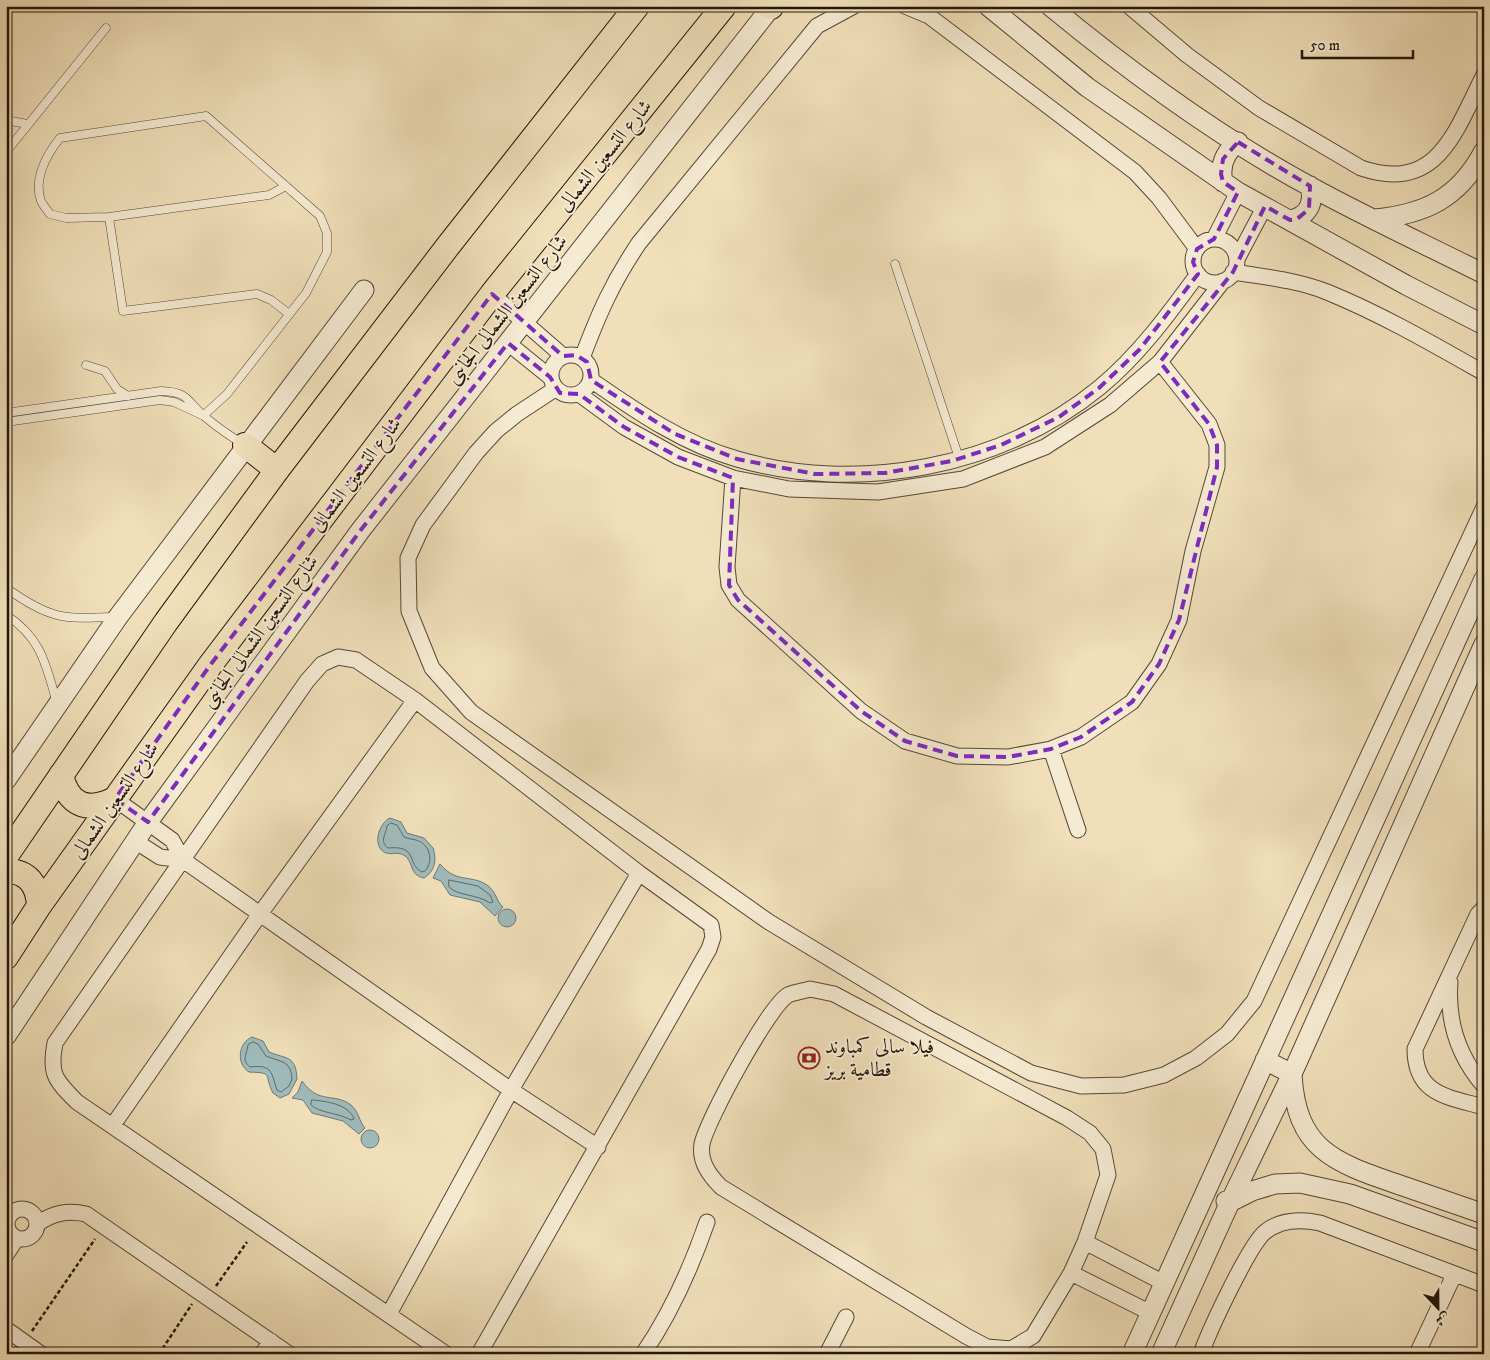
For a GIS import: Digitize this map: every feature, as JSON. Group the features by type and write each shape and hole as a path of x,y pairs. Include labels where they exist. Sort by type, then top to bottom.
{"main road":[{"path":"6,856 166,622 277,470 448,246 637,6"},
{"name":"شارع التسعين الشمالى","path":"6,957 39,906 211,664 492,294 724,6"},
{"path":"245,445 277,470"},
{"path":"61,775 64,789 74,800 87,806 102,806 115,799"},
{"path":"6,871 15,871 26,876 34,884 38,894 39,906"}],"street":[{"path":"582,358 601,307 616,277 639,243 817,26 854,6"},
{"path":"905,6 929,16 1135,172 1159,198 1197,249"},
{"path":"988,6 1087,87 1230,187 1406,286 1484,325"},
{"path":"1050,6 1111,56 1238,142 1310,186 1484,274"},
{"path":"1129,6 1187,55 1259,108 1361,168 1379,174 1399,175 1408,173 1434,160 1447,146 1484,75"},
{"name":"شارع التسعين الشمالى الجانبى","path":"6,1036 148,822 360,531 771,7"},
{"path":"1230,187 1221,174 1223,159 1238,142"},
{"path":"1373,219 1404,216 1433,206 1458,188 1477,164 1484,151"},
{"path":"1290,220 1297,219 1309,209 1312,194 1310,186"},
{"path":"1214,239 1230,187"},
{"path":"579,394 624,427 678,457 733,478 789,489 878,492 963,479 1045,447 1110,405 1160,362 1231,271 1265,206"},
{"path":"1231,271 1232,247 1227,242 1214,239 1207,240 1197,249 1193,262 1198,274 1210,282 1231,271 1289,281 1326,292 1401,327 1484,373"},
{"path":"591,380 675,434 737,459 823,474 885,473 959,458 1001,445 1059,417 1099,388 1140,349 1198,274"},
{"path":"6,780 57,703 118,617 245,445 364,290"},
{"path":"492,294 563,356"},
{"path":"508,343 553,383 566,395 579,394 584,391 591,380 590,368 582,358 569,355 563,356 554,364 553,383 496,431 476,453 423,525 408,558 409,611 432,668 472,712 769,922 926,1016 1030,1073 1081,1086 1124,1085 1164,1075 1196,1058 1227,1034 1254,1001 1484,508"},
{"path":"733,478 727,567 729,585 738,600 861,711 906,741 957,756 1008,757 1051,749 1081,737 1132,702 1159,664 1179,620 1193,551 1217,467 1217,445 1210,424 1160,362"},
{"path":"1132,1354 1484,579"},
{"path":"1161,1354 1230,1202 1292,1074 1484,644"},
{"path":"446,1354 77,1102 61,1086 51,1065 55,1043 306,681 322,664 338,657 356,660 415,700 639,873 711,925 713,937 710,949 480,1354"},
{"path":"113,1125 260,914 415,700"},
{"path":"1051,749 1078,830"},
{"path":"115,799 172,840 183,860 511,1090 598,1147"},
{"path":"136,841 160,857 183,860"},
{"path":"389,1314 511,1090 639,873"},
{"path":"1484,908 1478,914 1415,1049 1415,1060 1423,1081 1431,1089 1440,1095 1484,1107"},
{"path":"1450,974 1448,995 1455,1037 1463,1056 1484,1086"},
{"path":"810,989 834,994 1066,1118 1090,1133 1103,1149 1108,1175 1085,1242 1071,1273 1033,1336 1011,1349 987,1347 721,1187 706,1172 702,1145 711,1119 771,1012 788,995 810,989"},
{"path":"1266,1060 1292,1074"},
{"path":"1292,1074 1294,1100 1302,1124 1318,1146 1338,1162 1484,1214"},
{"path":"1205,1192 1230,1202 1252,1191 1276,1184 1308,1184 1350,1194 1484,1242"},
{"path":"6,1255 10,1232 8,1217 12,1207 28,1211 32,1214 37,1224"},
{"path":"10,1232 24,1239 31,1236 37,1224 48,1217 73,1211 86,1214 204,1295 266,1348 289,1354"},
{"path":"1201,1354 1256,1240 1279,1224 1306,1220 1320,1223 1484,1285"},
{"path":"643,1354 672,1305 693,1261 707,1222"},
{"path":"1085,1242 1164,1283"},
{"path":"1071,1273 1151,1313"},
{"path":"1417,1354 1454,1275"},
{"path":"827,1354 846,1317"},
{"path":"6,1329 40,1354"}],"lane":[{"path":"6,152 106,28"},
{"path":"204,415 227,394 306,293 321,268 327,252 327,233 320,216 286,186 206,116 60,138 46,156 40,181 41,200 50,214 66,218 109,217 269,195 286,186"},
{"path":"6,120 27,124"},
{"path":"109,217 123,311 256,294 271,300 289,314"},
{"path":"895,264 959,458"},
{"path":"86,365 96,366 105,371 117,389 128,396"},
{"path":"6,413 161,391 176,391 190,399 204,415 245,445"},
{"path":"6,422 160,400 174,402 186,410 204,415"},
{"path":"6,588 43,612 58,616 74,618 118,617"},
{"path":"6,615 32,636 43,655 57,703"}],"path":[{"path":"25,1342 104,1225"},
{"path":"159,1354 247,1242"}],"highlighted area":[{"path":"1238,142 1310,186 1309,209 1297,219 1290,220 1265,206 1233,272 1160,362 1209,424 1217,445 1217,467 1179,620 1159,664 1132,702 1081,737 1051,749 1008,757 957,756 905,741 861,711 738,600 729,585 733,478 678,457 624,427 579,394 560,393 550,377 508,343 360,531 148,822 115,799 211,664 492,294 563,356 576,355 587,362 591,380 675,434 737,459 815,474 885,473 952,461 1001,445 1059,417 1099,388 1140,349 1198,274 1193,262 1197,249 1214,239 1238,192 1223,182 1221,174 1223,159"}],"water":[{"path":"390,818 401,822 407,833 424,838 433,848 435,857 433,869 424,878 414,872 405,856 386,853 381,850 378,835 383,825"},
{"path":"440,864 458,877 475,880 487,885 503,907 495,916 480,902 450,895 441,881 433,878"},
{"path":"503,909 511,909 516,914 514,925 503,927 498,922 498,914"},
{"path":"252,1037 263,1041 269,1052 289,1059 295,1066 297,1079 289,1094 280,1098 273,1093 265,1074 249,1072 242,1064 241,1049 247,1040"},
{"path":"302,1081 314,1093 320,1096 339,1099 351,1105 365,1128 359,1134 343,1121 312,1113 303,1100 292,1098 298,1092"},
{"path":"366,1130 374,1130 379,1135 377,1146 366,1148 361,1143 361,1135"}],"place":[{"name":"فيلا سالى كمباوند قطامية بريز","path":"809,1058"}]}
